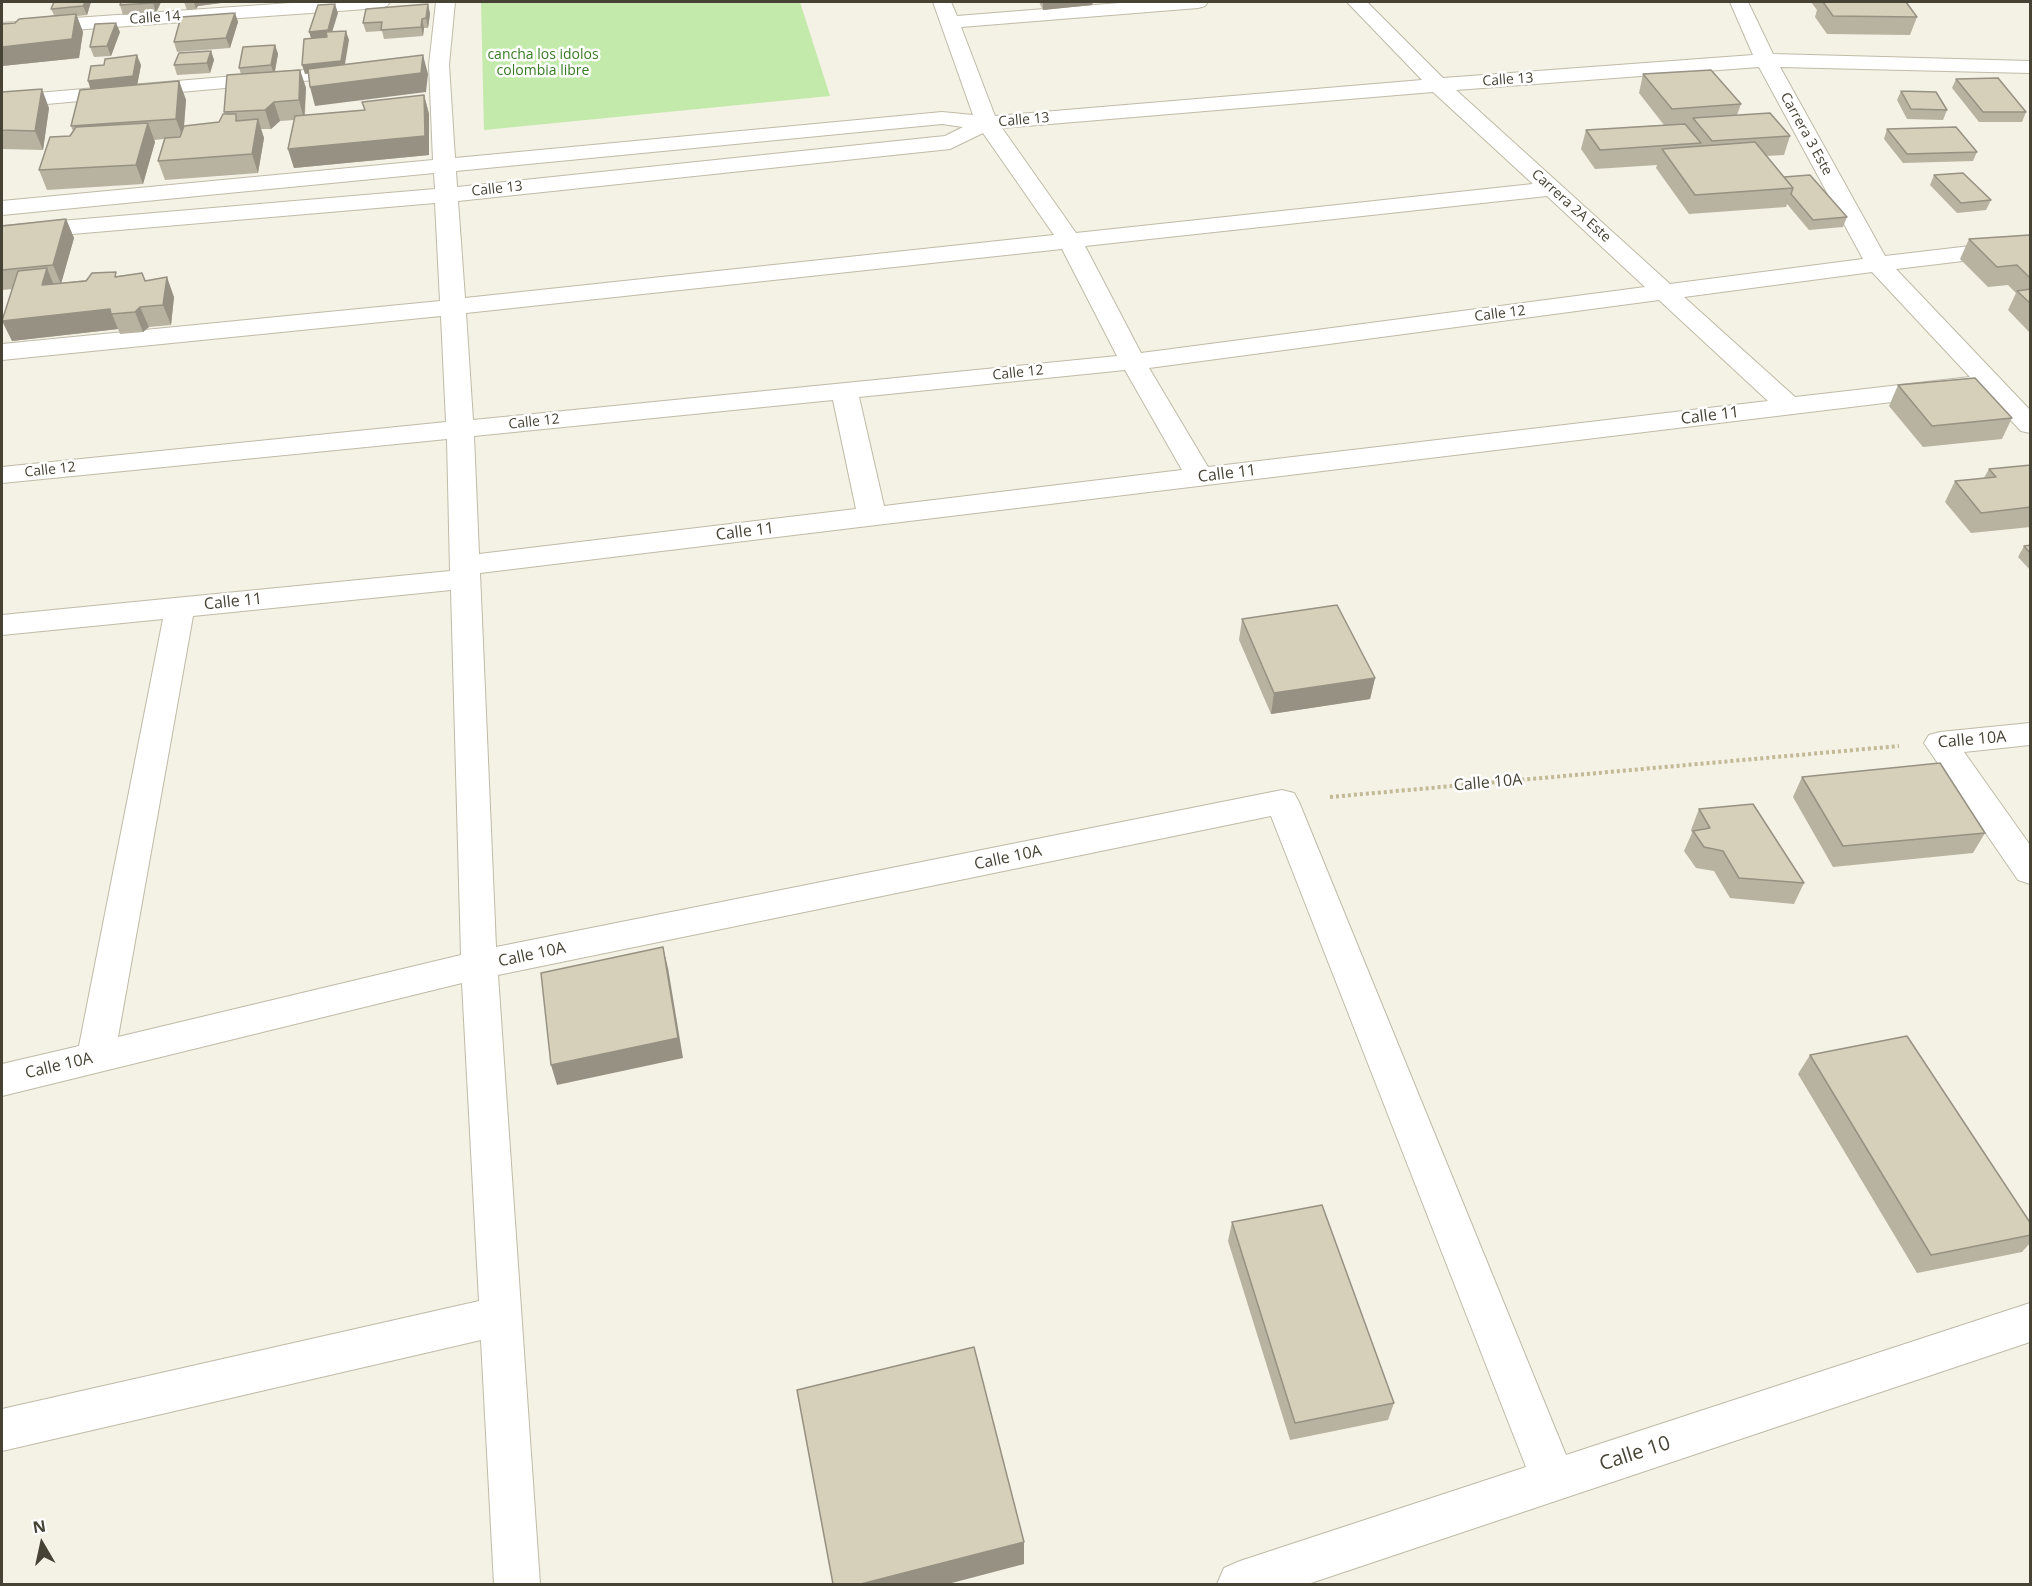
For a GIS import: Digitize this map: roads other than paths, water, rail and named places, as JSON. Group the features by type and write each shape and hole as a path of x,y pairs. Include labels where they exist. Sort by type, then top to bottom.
{"street":[{"name":"Calle 14","path":"2,28 380,2"},
{"path":"444,2 428,66 445,180 460,429 479,965 517,1584"},
{"path":"1198,2 946,12 987,123 1070,241 1133,362 1200,477"},
{"name":"Carrera 2A Este","path":"1356,2 1438,85 1789,406"},
{"name":"Carrera 3 Este","path":"1739,2 1766,60 1878,264 2031,425"},
{"name":"Calle 13","path":"2,208 445,180 950,142 987,123 1766,60 2031,67"},
{"path":"2,102 368,71"},
{"name":"Calle 13","path":"2,233 445,180"},
{"path":"2,352 452,307 1552,189"},
{"name":"Calle 12","path":"2,475 1133,362 2031,246"},
{"name":"Calle 11","path":"2,626 180,607 465,572 872,517 1989,382"},
{"path":"844,391 872,517"},
{"path":"94,1058 180,607"},
{"name":"Calle 10A","path":"2031,735 1940,743 2031,871"},
{"name":"Calle 10A","path":"2,1080 479,965 1282,802 1554,1481"},
{"path":"2,1430 501,1316"},
{"name":"Calle 10","path":"1240,1584 2031,1323"}],"park label":[{"name":"cancha los idolos colombia libre","path":"543,64"}]}
